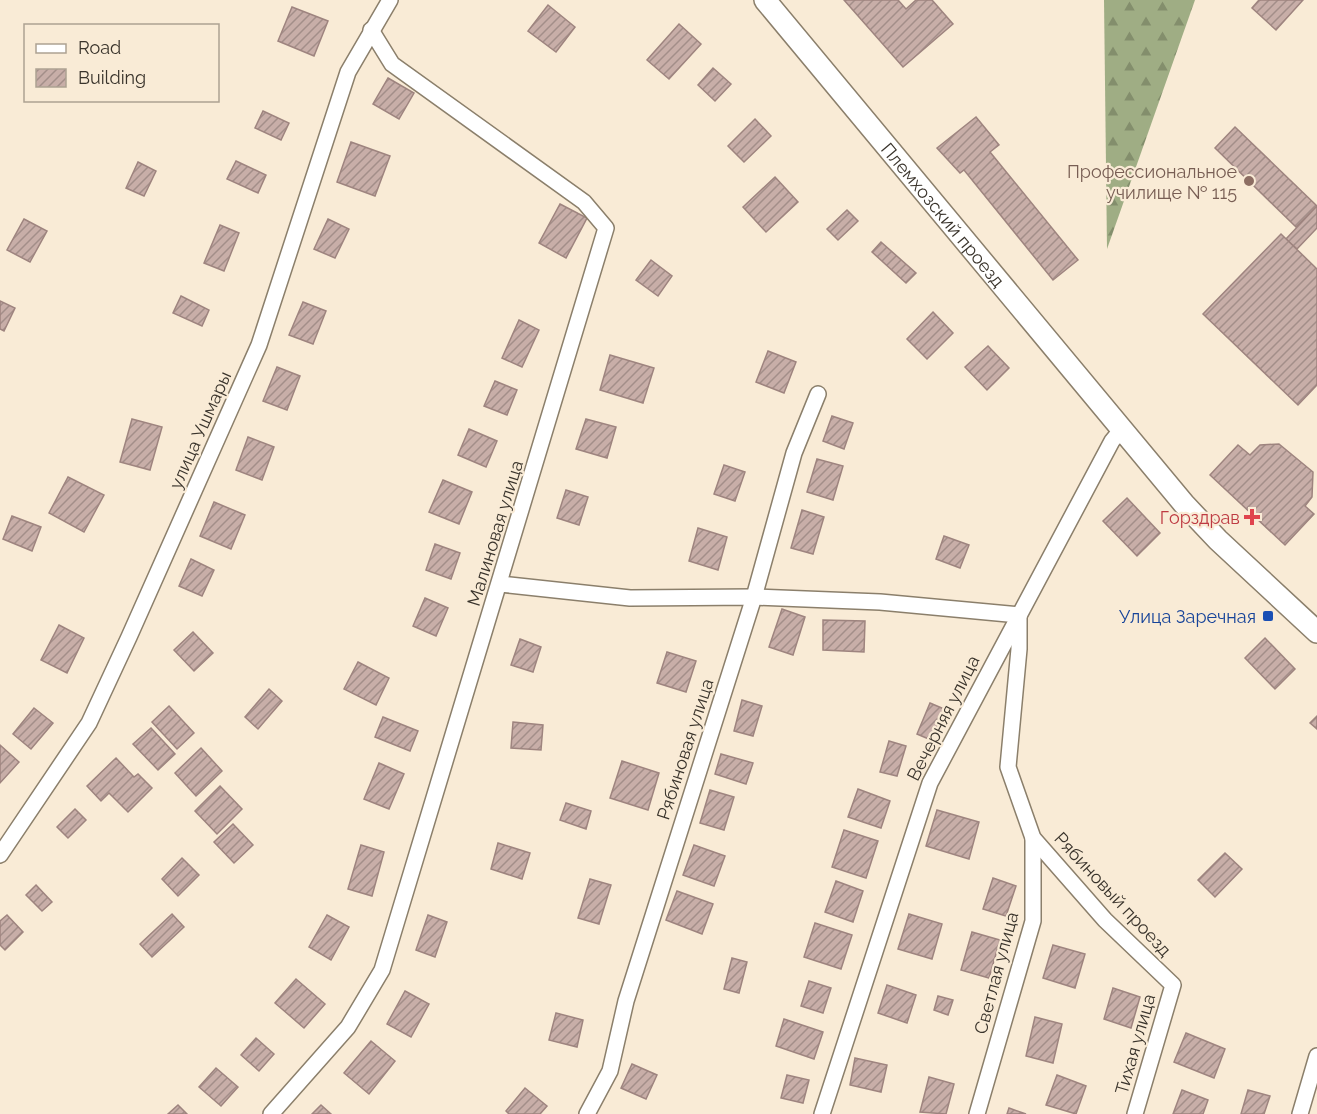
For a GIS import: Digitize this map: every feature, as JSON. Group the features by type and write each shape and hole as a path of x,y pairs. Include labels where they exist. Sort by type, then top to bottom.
{"main road":[{"name":"Племхозский проезд","path":"765,0 1201,523 1317,632"}],"street":[{"name":"улица Ушмары","path":"0,855 89,723 129,638 259,345 348,72 370,30 390,0"},
{"name":"Малиновая улица","path":"271,1114 348,1027 382,970 606,228 584,202 392,64 370,30"},
{"name":"Рябиновая улица","path":"586,1114 610,1071 626,1001 754,597 794,453 818,394"},
{"name":"Вечерняя улица","path":"822,1114 930,783 1112,441 1122,429"},
{"path":"500,584 630,598 754,597 880,602 1018,615"},
{"name":"Рябиновый проезд","path":"1018,615 1019,649 1008,767 1033,838 1105,920 1173,985"},
{"name":"Светлая улица","path":"977,1114 1033,921 1033,838"},
{"name":"Тихая улица","path":"1135,1114 1173,985"},
{"path":"1300,1114 1317,1056"}],"green space":[{"path":"1104,0 1195,0 1107,249"}],"building":[{"path":"844,0 898,0 906,9 916,0 932,0 953,24 903,67"},
{"path":"1259,0 1303,0 1276,30 1252,8"},
{"path":"548,5 575,27 556,52 528,31"},
{"path":"292,7 328,21 314,56 278,41"},
{"path":"679,24 701,44 669,79 647,60"},
{"path":"713,68 731,84 715,101 698,85"},
{"path":"388,78 414,93 399,119 373,104"},
{"path":"263,111 289,123 281,140 255,128"},
{"path":"976,117 999,145 990,152 1078,260 1053,280 964,170 960,173 937,148"},
{"path":"755,119 771,136 744,162 728,146"},
{"path":"1235,127 1317,206 1296,227 1215,148"},
{"path":"351,142 390,156 375,196 337,182"},
{"path":"236,161 266,175 258,193 227,179"},
{"path":"138,162 156,171 144,196 126,188"},
{"path":"775,177 798,202 766,232 743,207"},
{"path":"560,204 587,218 566,258 539,243"},
{"path":"1317,206 1317,228 1297,249 1286,239"},
{"path":"847,210 858,221 838,240 827,229"},
{"path":"24,219 47,231 30,262 7,250"},
{"path":"328,219 349,229 335,258 314,249"},
{"path":"220,225 239,233 224,271 204,263"},
{"path":"1281,234 1317,269 1317,385 1298,405 1203,314"},
{"path":"881,242 916,273 906,283 872,252"},
{"path":"651,260 672,276 658,296 636,280"},
{"path":"181,296 209,310 202,326 173,313"},
{"path":"0,301 15,308 4,331 0,329"},
{"path":"303,302 326,311 313,344 289,335"},
{"path":"933,312 953,333 927,359 907,339"},
{"path":"519,320 539,330 522,367 502,358"},
{"path":"988,346 1009,368 987,390 965,367"},
{"path":"768,351 796,362 784,393 756,382"},
{"path":"610,355 654,368 643,403 600,390"},
{"path":"277,367 300,376 287,410 263,401"},
{"path":"495,381 517,390 507,415 484,406"},
{"path":"832,416 853,423 844,449 823,441"},
{"path":"132,419 162,427 150,470 120,462"},
{"path":"586,419 616,427 607,458 576,449"},
{"path":"469,429 497,441 486,467 458,455"},
{"path":"248,437 274,447 262,480 236,470"},
{"path":"1279,444 1313,472 1312,497 1305,506 1314,514 1285,545 1210,475 1238,445 1250,455 1260,445"},
{"path":"817,459 843,466 833,500 807,492"},
{"path":"724,465 745,472 735,501 714,494"},
{"path":"68,477 104,495 84,532 49,513"},
{"path":"443,480 472,492 459,524 429,512"},
{"path":"566,490 588,497 579,525 557,518"},
{"path":"1127,498 1160,533 1137,556 1103,521"},
{"path":"214,502 245,515 231,549 200,536"},
{"path":"802,510 824,517 813,554 791,548"},
{"path":"12,516 41,527 32,551 3,539"},
{"path":"698,528 727,537 718,570 689,561"},
{"path":"944,536 969,545 960,568 936,559"},
{"path":"435,544 460,553 451,579 426,570"},
{"path":"191,559 214,570 202,596 179,586"},
{"path":"425,598 448,608 436,636 413,626"},
{"path":"782,609 805,617 793,655 769,647"},
{"path":"823,620 865,621 864,652 823,650"},
{"path":"59,625 84,638 67,673 41,660"},
{"path":"193,632 213,653 194,671 174,650"},
{"path":"1265,638 1295,669 1275,689 1245,658"},
{"path":"520,639 541,647 533,672 511,665"},
{"path":"667,652 696,661 686,692 657,683"},
{"path":"358,662 389,678 376,705 344,689"},
{"path":"269,689 282,701 258,729 245,717"},
{"path":"742,700 762,706 753,736 734,731"},
{"path":"930,703 944,709 931,740 917,734"},
{"path":"169,706 194,733 177,749 152,722"},
{"path":"34,708 53,723 31,749 13,734"},
{"path":"1317,716 1317,729 1310,723"},
{"path":"383,717 418,731 410,751 375,737"},
{"path":"513,722 543,725 541,750 511,748"},
{"path":"151,728 175,754 158,770 133,744"},
{"path":"889,741 906,746 897,776 880,772"},
{"path":"0,745 19,762 0,783"},
{"path":"201,748 222,771 196,796 175,773"},
{"path":"721,754 753,763 746,784 715,774"},
{"path":"116,758 134,777 138,774 152,788 128,812 109,793 101,801 87,786"},
{"path":"622,761 659,773 648,810 610,798"},
{"path":"379,763 404,774 389,809 364,799"},
{"path":"220,786 242,809 217,834 195,811"},
{"path":"858,789 890,801 881,828 848,817"},
{"path":"710,790 734,797 724,830 700,823"},
{"path":"566,803 591,811 586,829 560,820"},
{"path":"75,809 86,820 68,838 57,827"},
{"path":"937,810 979,822 969,859 926,846"},
{"path":"233,824 253,845 234,863 214,842"},
{"path":"844,830 878,841 866,878 832,867"},
{"path":"498,843 530,853 522,879 491,869"},
{"path":"361,845 384,852 372,896 348,889"},
{"path":"694,845 725,856 714,886 683,875"},
{"path":"1225,853 1242,869 1215,897 1198,880"},
{"path":"182,858 199,875 178,896 162,879"},
{"path":"993,878 1016,886 1006,916 983,909"},
{"path":"590,879 611,885 599,924 578,918"},
{"path":"836,881 863,891 853,922 825,912"},
{"path":"36,885 52,902 42,911 26,895"},
{"path":"677,891 713,904 702,934 666,920"},
{"path":"172,914 184,927 152,957 140,944"},
{"path":"909,914 942,924 932,959 898,949"},
{"path":"7,915 23,932 5,950 0,945 0,921"},
{"path":"327,915 349,927 331,960 309,947"},
{"path":"428,915 447,922 435,957 416,950"},
{"path":"815,923 852,935 841,969 804,957"},
{"path":"972,932 1000,940 989,978 961,970"},
{"path":"1053,945 1085,954 1075,988 1043,978"},
{"path":"732,958 747,962 739,993 724,989"},
{"path":"296,979 325,1004 304,1028 275,1003"},
{"path":"809,981 831,988 823,1013 801,1006"},
{"path":"887,985 916,995 907,1023 878,1013"},
{"path":"1113,988 1140,997 1131,1028 1104,1019"},
{"path":"405,991 429,1004 411,1037 387,1024"},
{"path":"938,996 953,1000 948,1015 934,1010"},
{"path":"556,1013 583,1020 577,1047 549,1040"},
{"path":"1035,1017 1062,1024 1053,1063 1026,1056"},
{"path":"784,1019 823,1032 814,1059 776,1046"},
{"path":"1186,1033 1225,1049 1214,1078 1174,1062"},
{"path":"256,1038 274,1054 259,1071 241,1055"},
{"path":"371,1041 395,1061 369,1094 344,1073"},
{"path":"855,1058 887,1065 881,1092 850,1085"},
{"path":"632,1064 657,1075 646,1099 621,1088"},
{"path":"216,1068 238,1087 221,1106 199,1087"},
{"path":"787,1075 809,1080 803,1103 781,1098"},
{"path":"1057,1075 1086,1086 1076,1114 1046,1105"},
{"path":"929,1077 954,1084 946,1114 920,1112"},
{"path":"525,1088 547,1106 540,1114 509,1114 506,1111"},
{"path":"1182,1090 1208,1100 1203,1114 1173,1114"},
{"path":"1248,1090 1270,1096 1264,1114 1241,1114"},
{"path":"178,1105 187,1114 168,1114"},
{"path":"321,1105 331,1114 312,1114"},
{"path":"1009,1108 1026,1114 1007,1114"}],"place":[{"name":"Профессиональное училище № 115","path":"1249,181"},
{"name":"Горздрав","path":"1252,517"},
{"name":"Улица Заречная","path":"1268,616"}]}
